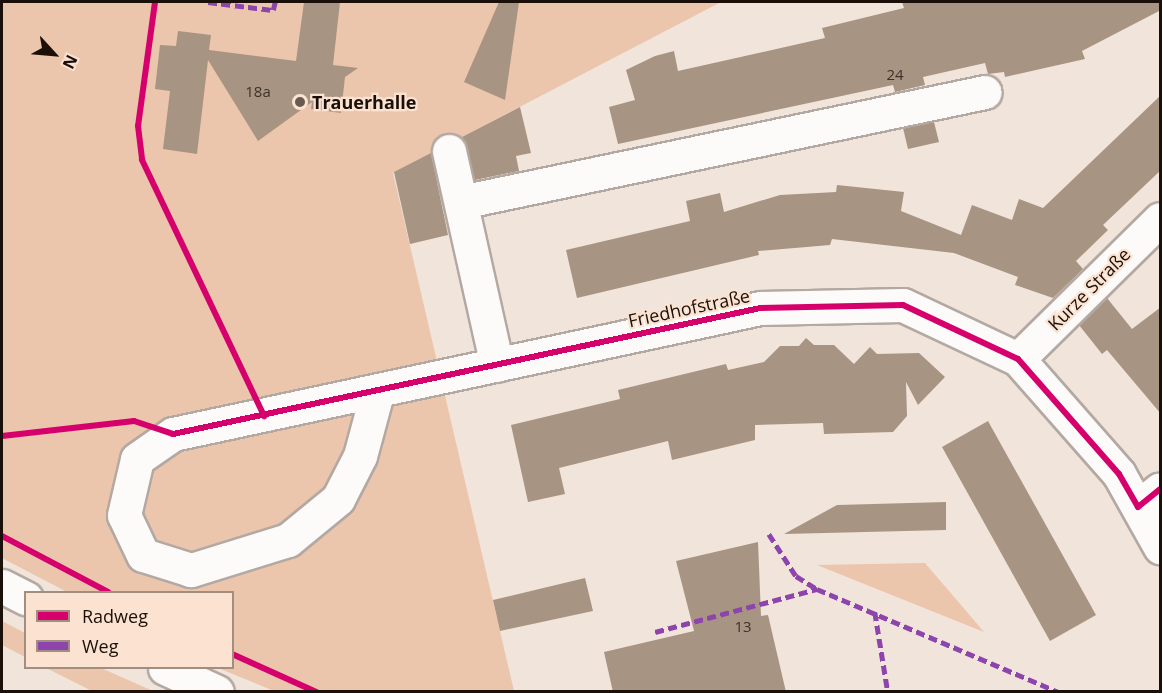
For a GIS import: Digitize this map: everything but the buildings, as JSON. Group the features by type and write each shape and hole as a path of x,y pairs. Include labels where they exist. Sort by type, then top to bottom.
{"street":[{"path":"461,202 985,92"},
{"path":"449,151 497,365"},
{"name":"Kurze Straße","path":"1018,359 1161,219"},
{"name":"Friedhofstraße","path":"377,393 360,456 338,499 288,540 191,570 144,555 124,515 137,459 173,434 377,393 760,308 903,305 1018,359 1119,474 1149,498 1161,547"},
{"path":"2,586 24,597"},
{"path":"167,669 217,692"}],"shaded area":[{"path":"2,2 721,2 393,173 514,691 274,691 220,669 234,669 234,591 65,591 2,558"},
{"path":"925,563 984,632 817,565"},
{"path":"2,621 24,632 24,656 2,645"},
{"path":"48,669 103,669 153,691 92,691"}],"marked path":[{"path":"208,2 273,10 275,2"},
{"path":"769,534 796,576 817,589 1058,692"},
{"path":"655,632 817,589"},
{"path":"875,612 888,692"}],"cycle path":[{"path":"155,2 138,126 142,160 264,416"},
{"path":"2,436 134,421 173,434 760,308 903,305 1018,359 1119,474 1138,507 1160,489"},
{"path":"2,536 106,591"},
{"path":"234,655 316,692"}],"place":[{"name":"Trauerhalle","path":"300,102"}]}
